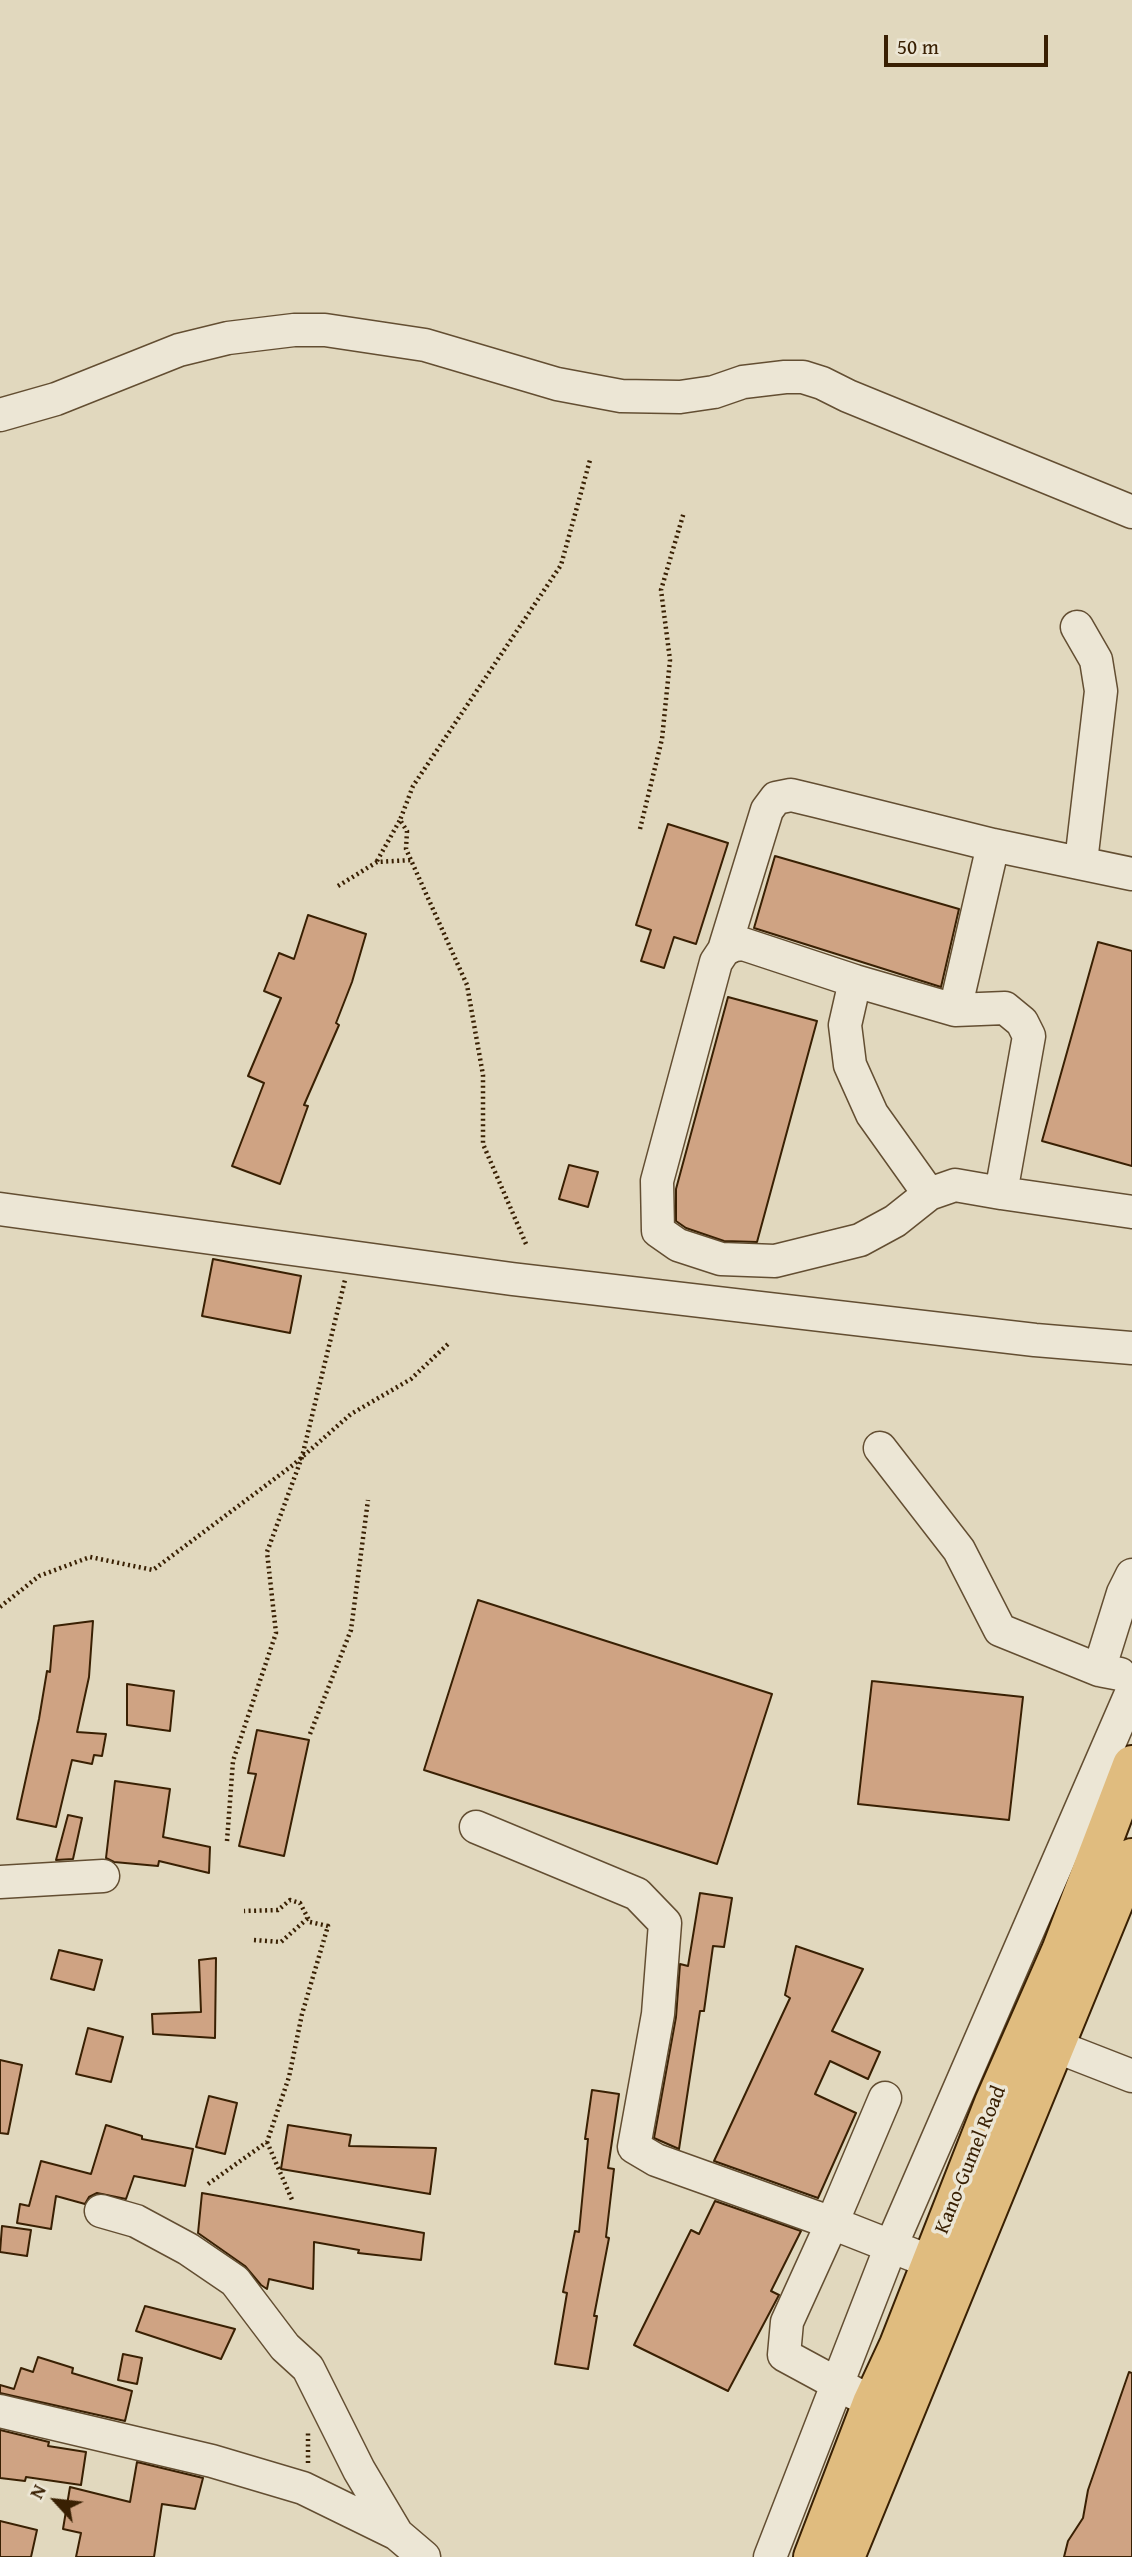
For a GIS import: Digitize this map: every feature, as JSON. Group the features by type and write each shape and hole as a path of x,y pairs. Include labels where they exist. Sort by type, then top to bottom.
{"main road":[{"name":"Kano-Gumel Road","path":"845,2557 913,2350 931,2262 994,2103 1061,1951 1132,1765"},
{"name":"Kano-Gumel Road","path":"813,2557 872,2403 913,2350 1055,2046 1132,1858"}],"street":[{"path":"0,415 55,399 191,347 229,338 294,330 325,330 425,345 557,384 621,396 680,397 714,393 743,382 803,377 1132,512"},
{"path":"1077,627 1096,660 1101,691 1081,862"},
{"path":"1132,874 993,845 816,801 791,796 776,798 767,810 724,950 716,962 656,1181 658,1231 678,1245 721,1259 775,1261 860,1240 895,1221 929,1194 955,1185 1132,1212"},
{"path":"955,1010 993,845"},
{"path":"724,950 743,944 955,1010 1004,1008 1022,1022 1028,1036 1000,1193"},
{"path":"855,981 845,1025 850,1065 872,1114 929,1194"},
{"path":"0,1209 350,1258 1035,1340 1132,1349"},
{"path":"880,1448 959,1550 1000,1630 1099,1670 1132,1677"},
{"path":"1099,1670 1132,1575"},
{"path":"770,2557 891,2246 1132,1691"},
{"path":"477,1827 637,1894 665,1923 658,2014 634,2147 656,2160 832,2223 931,2262"},
{"path":"0,1882 103,1876"},
{"path":"1055,2046 1132,2076"},
{"path":"872,2403 784,2355 787,2322 885,2098"},
{"path":"101,2211 136,2221 188,2249 235,2281 285,2347 309,2368 359,2470 397,2535"},
{"path":"0,2411 212,2461 303,2488 397,2535 424,2557"}],"path":[{"path":"377,862 400,820 413,786 561,565 590,460"},
{"path":"640,829 662,739 670,660 661,590 684,512"},
{"path":"400,820 407,831 406,849 467,985 484,1074 483,1144 526,1244"},
{"path":"338,886 377,862 412,860"},
{"path":"227,1841 233,1761 276,1633 267,1552 303,1457 350,1258"},
{"path":"0,1607 39,1576 90,1557 153,1570 303,1457 351,1414 411,1379 448,1344"},
{"path":"310,1734 351,1630 368,1500"},
{"path":"208,2184 267,2142 289,2077 302,2014 328,1926 310,1922 300,1903 290,1900 278,1910 244,1911"},
{"path":"254,1940 281,1942 308,1918"},
{"path":"267,2142 293,2203"}],"building":[{"path":"668,824 728,843 696,944 674,937 664,968 641,961 651,930 636,925"},
{"path":"775,856 959,909 941,987 754,928"},
{"path":"308,915 366,934 336,1023 339,1025 304,1105 308,1106 280,1184 232,1166 264,1083 248,1076 281,998 264,991 279,953 294,959"},
{"path":"1098,942 1132,951 1132,1166 1042,1141"},
{"path":"728,997 817,1021 757,1242 724,1241 686,1228 676,1221 676,1189"},
{"path":"569,1165 598,1172 588,1207 559,1199"},
{"path":"213,1259 301,1276 290,1333 202,1316"},
{"path":"478,1600 772,1694 717,1864 424,1770"},
{"path":"93,1621 89,1677 77,1732 106,1734 102,1756 94,1755 92,1764 72,1760 56,1827 17,1819 47,1671 50,1672 54,1626"},
{"path":"872,1681 1023,1697 1009,1820 858,1804"},
{"path":"127,1684 174,1691 170,1731 127,1725"},
{"path":"257,1730 309,1740 284,1856 239,1846 256,1774 248,1773"},
{"path":"115,1781 170,1789 163,1837 210,1847 209,1873 159,1861 158,1866 114,1862 106,1858"},
{"path":"68,1815 82,1818 73,1859 56,1860"},
{"path":"700,1893 732,1898 724,1947 713,1946 679,2149 654,2138 676,2017 680,1964 688,1966"},
{"path":"796,1946 863,1969 832,2031 880,2052 868,2079 830,2061 815,2094 856,2113 818,2198 714,2161 790,1998 785,1995"},
{"path":"59,1950 102,1960 94,1990 51,1979"},
{"path":"216,1958 215,2038 153,2034 152,2014 201,2012 199,1960"},
{"path":"88,2028 123,2037 111,2082 76,2074"},
{"path":"0,2060 22,2065 8,2134 0,2133"},
{"path":"592,2090 619,2094 608,2168 614,2169 606,2237 609,2238 594,2316 597,2316 588,2369 555,2364 567,2293 563,2292 575,2231 579,2232 588,2139 585,2139"},
{"path":"209,2096 237,2103 225,2154 196,2147"},
{"path":"106,2125 142,2136 142,2139 193,2149 185,2186 134,2176 126,2199 97,2193 89,2197 85,2204 56,2196 51,2229 17,2223 20,2204 29,2206 41,2161 91,2174"},
{"path":"288,2125 351,2135 349,2146 436,2148 430,2194 281,2169"},
{"path":"202,2193 424,2233 421,2260 358,2253 359,2250 314,2242 313,2289 269,2279 267,2289 245,2266 198,2233"},
{"path":"715,2201 801,2231 771,2291 779,2295 728,2391 634,2345 691,2230 699,2234"},
{"path":"2,2226 31,2230 27,2256 0,2252"},
{"path":"145,2306 235,2329 221,2359 136,2331"},
{"path":"123,2354 142,2358 137,2384 118,2380"},
{"path":"38,2357 73,2368 72,2373 132,2391 125,2421 0,2393 0,2385 14,2389 21,2368 33,2372"},
{"path":"1129,2372 1132,2373 1132,2557 1064,2557 1068,2541 1083,2518 1088,2490"},
{"path":"0,2430 49,2442 48,2446 86,2452 81,2485 26,2477 25,2481 0,2478"},
{"path":"137,2462 203,2478 195,2509 162,2504 154,2557 76,2557 81,2533 63,2529 70,2487 130,2502"},
{"path":"0,2521 37,2530 31,2557 0,2557"}]}
